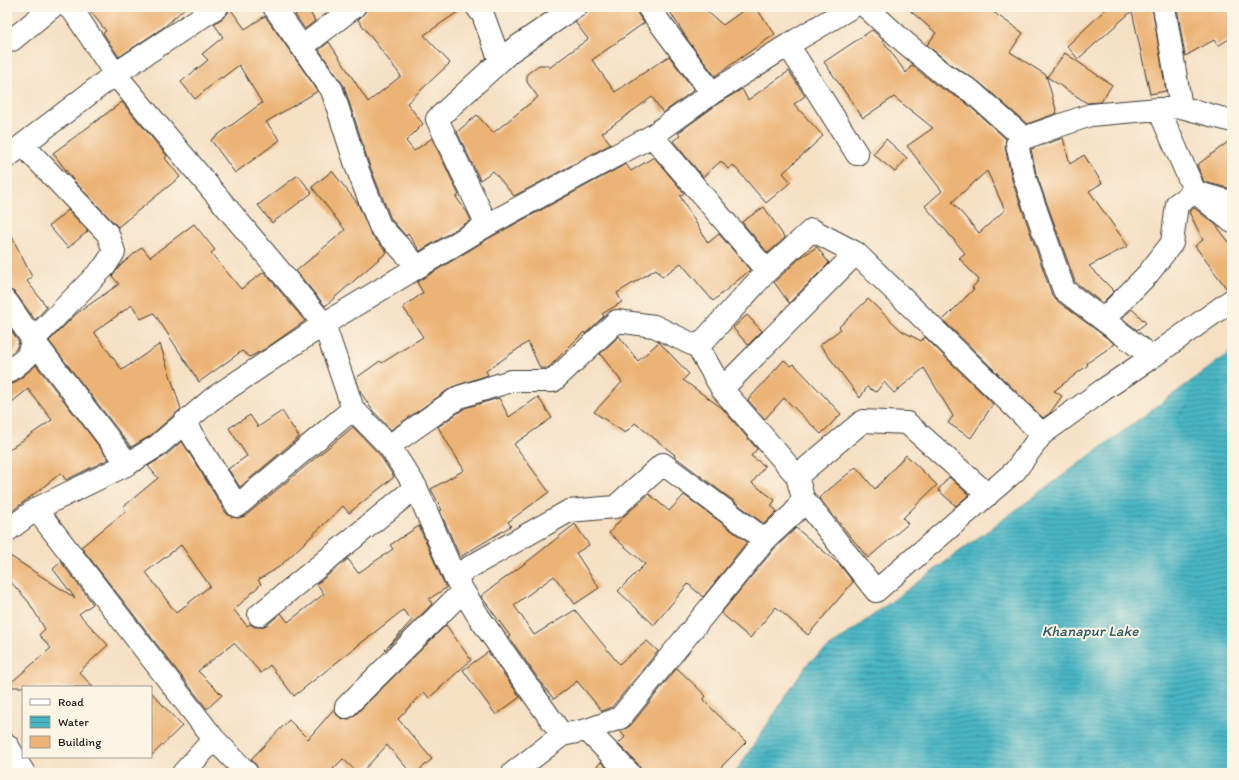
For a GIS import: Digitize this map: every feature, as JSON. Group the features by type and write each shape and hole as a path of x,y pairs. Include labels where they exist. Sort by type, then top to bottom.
{"street":[{"path":"7,41 12,40 52,7"},
{"path":"68,7 74,12 115,74 324,324 353,409 389,446 416,487 458,584 479,617 562,735"},
{"path":"7,373 27,357 33,340 105,266 114,252 108,234 15,151 115,74 217,7"},
{"path":"274,7 332,90 357,168 380,226 418,267"},
{"path":"302,47 354,7"},
{"path":"487,225 437,119 511,52 575,7"},
{"path":"648,7 712,93"},
{"path":"7,531 36,509 128,464 157,446 212,399 324,324 487,225 652,136 712,93 852,7"},
{"path":"866,7 902,40 943,74 971,91 1024,138"},
{"path":"1164,7 1181,107"},
{"path":"484,10 500,61"},
{"path":"788,45 858,154"},
{"path":"1152,358 1064,290 1024,176 1017,144 1024,138 1090,115 1181,107 1232,121"},
{"path":"1159,110 1195,192 1232,222"},
{"path":"652,136 767,271"},
{"path":"1103,320 1148,274 1172,244 1177,204 1195,192 1231,202 1232,201"},
{"path":"698,347 767,271 812,230 856,253 1042,434"},
{"path":"722,389 856,253"},
{"path":"389,446 459,396 511,382 554,380 617,321 654,326 698,347 722,389 797,476 803,498 876,591 1015,471 1042,434 1103,390 1152,358 1232,300"},
{"path":"7,302 33,340 128,464"},
{"path":"184,422 237,506 353,409"},
{"path":"797,476 863,421 908,423 988,495"},
{"path":"346,707 458,584 569,511 615,507 663,464 765,540"},
{"path":"259,615 416,487"},
{"path":"513,773 562,735 587,730 620,718 765,540 795,512 803,498"},
{"path":"36,509 214,739 247,773"},
{"path":"587,730 629,773"},
{"path":"183,773 214,739"},
{"path":"7,745 24,773"}],"water":[{"name":"Khanapur Lake","path":"1232,351 1232,773 735,773 808,663"}],"building":[{"path":"87,7 186,7 164,27 119,57 103,33 106,31"},
{"path":"229,7 245,29 265,16 318,91 266,122 280,140 235,173 211,140 262,103 239,65 222,78 221,77 195,99 181,82 208,60 202,54 223,37 214,24 228,13"},
{"path":"304,7 307,7 315,21 305,29 295,15"},
{"path":"366,7 465,7 424,35 450,63 407,103 423,124 406,141 414,151 432,138 459,195 456,197 471,220 420,251 408,234 406,236 391,219 369,164 344,86 319,50 329,42 368,102 401,76 358,20 365,12"},
{"path":"587,7 636,7 638,14 644,23 592,60 615,92 669,56 694,90 663,113 652,97 602,133 611,144 514,196 493,171 480,180 457,132 477,115 493,133 538,97 527,82 527,74 539,65 547,65 549,68 588,39 575,22 586,13"},
{"path":"667,7 702,7 723,25 748,7 755,7 775,34 715,76 689,42"},
{"path":"906,7 986,7 1023,33 1010,52 1046,75 1057,113 1027,124 979,82 950,64 927,45 936,33"},
{"path":"1108,7 1152,7 1166,91 1150,94 1132,11 1078,59 1067,46"},
{"path":"1177,7 1232,7 1232,37 1218,46 1214,40 1185,56"},
{"path":"872,30 881,38 906,73 912,65 936,85 964,101 1006,139 1005,147 1012,180 1052,295 1056,300 1115,344 1087,363 1088,365 1054,391 1062,396 1050,413 1043,418 943,320 974,289 972,288 979,280 959,258 965,253 925,206 942,191 907,146 933,128 894,97 863,118 824,62","holes":["987,171 1005,210 979,233 952,202"]},
{"path":"1065,53 1112,85 1101,102 1087,103 1047,77"},
{"path":"789,71 805,96 794,104 823,136 783,173 791,182 766,203 733,165 728,169 721,161 703,177 673,141 680,136 678,133 719,103 742,89 748,100"},
{"path":"122,102 167,156 165,158 180,177 118,227 74,181 53,153"},
{"path":"1063,138 1070,164 1084,155 1102,183 1089,191 1128,246 1089,266 1114,291 1102,303 1075,282 1036,173 1031,149"},
{"path":"886,139 907,158 895,172 873,154"},
{"path":"1232,139 1232,189 1204,182 1197,165"},
{"path":"654,157 684,193 680,196 708,243 719,234 750,270 713,301 681,263 662,277 656,269 617,293 622,302 602,314 604,316 585,334 584,332 548,368 540,368 528,342 486,371 488,375 452,387 391,430 373,411 361,393 356,378 380,361 382,363 423,337 403,307 423,293 417,282 493,236 626,164 631,171"},
{"path":"332,171 358,204 371,234 387,252 325,306 296,271 345,230 312,187"},
{"path":"298,175 312,193 272,223 258,205"},
{"path":"764,207 785,238 768,253 742,222"},
{"path":"1194,208 1216,225 1232,246 1232,288 1227,289 1195,246 1203,240 1189,212"},
{"path":"68,210 88,231 68,248 49,226"},
{"path":"194,224 215,250 211,253 241,289 264,272 305,321 265,349 250,357 242,351 199,382 154,313 141,319 132,305 94,332 122,370 160,344 181,409 150,436 131,447 49,341 76,314 119,284 112,276 121,265 142,247 150,257"},
{"path":"7,227 32,277 27,281 47,307 35,320 17,295 13,291 7,290"},
{"path":"817,247 829,263 789,303 774,282 801,257"},
{"path":"868,299 902,331 921,341 925,337 993,404 971,438 948,423 953,416 924,368 894,393 884,382 876,392 867,387 860,398 820,345 841,329 839,327"},
{"path":"1132,309 1146,323 1137,330 1122,318"},
{"path":"747,315 762,331 748,345 733,328"},
{"path":"7,324 19,342 16,349 7,357"},
{"path":"619,336 638,361 659,342 689,374 683,380 722,408 757,449 751,456 765,466 752,483 775,500 771,506 777,511 764,524 674,456 675,455 635,423 625,433 594,412 622,382 600,354"},
{"path":"784,360 791,366 794,364 841,414 821,434 784,398 765,419 748,400"},
{"path":"36,365 109,459 66,480 61,473 7,515 7,451 52,420 28,389 7,406 7,385 15,383"},
{"path":"538,397 552,418 514,444 549,492 508,522 511,526 460,557 440,511 442,510 431,489 464,470 438,427 465,408 499,398 509,417"},
{"path":"282,411 299,437 240,487 228,469 247,456 229,428 250,415 258,427"},
{"path":"353,427 379,454 394,477 349,513 343,506 279,567 258,580 261,584 234,610 247,626 250,624 255,627 267,625 281,613 288,622 324,594 317,584 348,559 358,573 393,549 390,545 419,526 446,588 429,599 432,604 385,650 412,620 403,610 294,696 270,665 261,673 234,643 198,671 222,695 207,709 81,547 126,511 123,507 158,478 148,466 165,456 182,441 226,513 231,517 238,518 245,516","holes":["181,545 210,586 176,613 146,572"]},
{"path":"906,455 937,485 903,518 908,524 868,558 819,498 856,467 875,489"},
{"path":"949,477 969,495 956,506 938,490"},
{"path":"649,494 669,511 684,495 747,542 703,597 688,584 654,625 618,591 645,564 609,533 623,517"},
{"path":"575,524 589,545 576,553 599,588 575,604 554,576 514,605 534,635 575,610 619,664 647,641 658,651 612,707 602,711 577,681 554,699 541,683 481,596"},
{"path":"796,528 840,565 853,582 808,635 776,607 750,638 721,613 774,549"},
{"path":"7,554 75,598 53,569 61,562 93,604 79,614 108,645 79,672 92,686 7,687 51,648 39,635 45,629 28,601 7,578"},
{"path":"446,625 471,660 429,698 424,692 398,719 432,759 416,773 411,773 387,745 361,773 358,773 343,759 329,773 259,773 256,765 251,759 289,720 308,739 334,709 337,715 342,719 349,719 354,716"},
{"path":"488,652 520,697 496,715 463,670"},
{"path":"677,668 706,696 703,700 746,742 715,773 641,773 638,764 618,744 625,737 620,731 630,726"},
{"path":"152,693 182,726 152,755"},
{"path":"601,762 612,773 591,773"}]}
